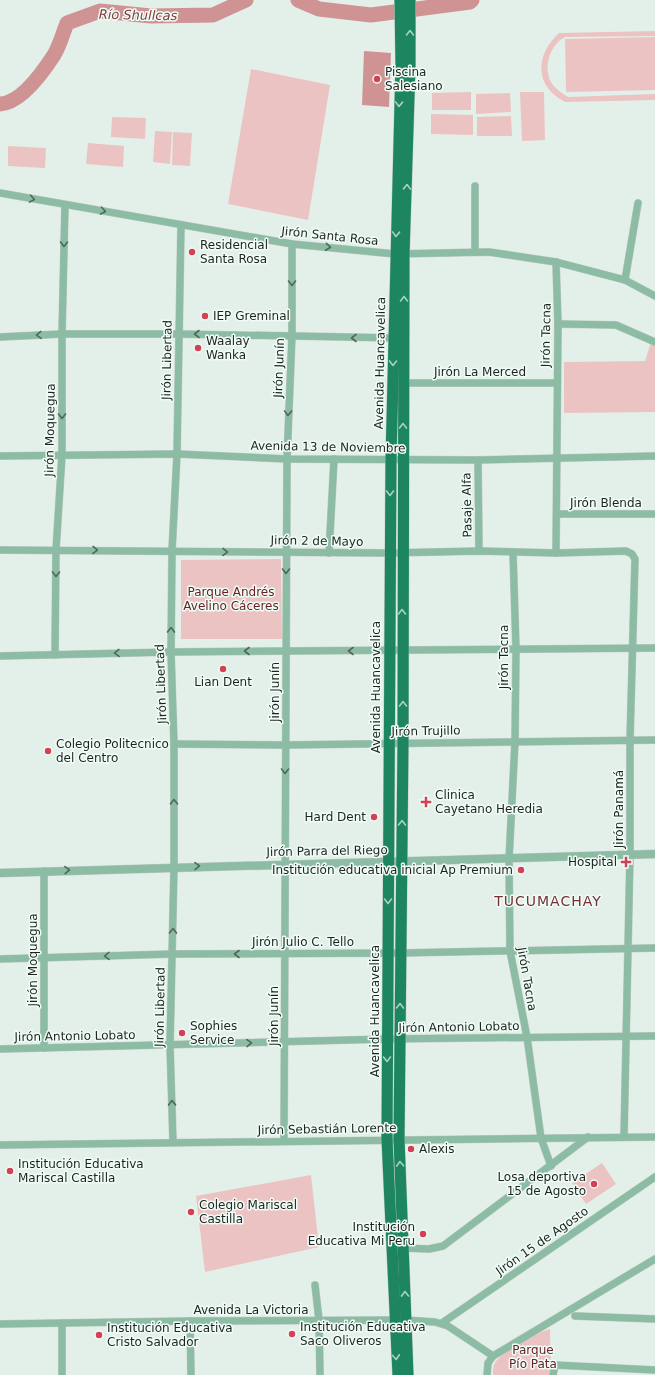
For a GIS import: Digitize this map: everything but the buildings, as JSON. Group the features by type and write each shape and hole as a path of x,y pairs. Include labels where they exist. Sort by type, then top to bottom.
{"highway":[{"name":"Avenida Huancavelica","path":"400,0 405,65"},
{"name":"Avenida Huancavelica","path":"398,1375 394,1320 387,1139 390,459 398,338 405,65 410,0"},
{"name":"Avenida Huancavelica","path":"398,338 403,383 403,743 399,1139 408,1375"}],"street":[{"path":"474,252 475,186"},
{"name":"Jirón Santa Rosa","path":"0,193 292,244 400,254 489,252 556,262 625,280 655,296"},
{"path":"625,280 638,203"},
{"name":"Jirón Moquegua","path":"55,655 56,550 62,455 62,334 65,205"},
{"name":"Jirón Libertad","path":"173,1142 170,1045 174,867 174,744 171,652 172,551 177,454 181,225"},
{"name":"Jirón Junín","path":"284,1141 286,552 287,459 292,335 292,244"},
{"name":"Jirón Tacna","path":"556,262 558,324 556,553"},
{"path":"558,324 616,325 655,342"},
{"path":"0,337 62,334 179,334 398,338"},
{"name":"Jirón La Merced","path":"403,383 557,383"},
{"name":"Avenida 13 de Noviembre","path":"0,456 177,454 287,459 478,460 655,456"},
{"path":"329,552 334,459"},
{"name":"Pasaje Alfa","path":"478,460 479,551"},
{"name":"Jirón Blenda","path":"557,514 655,514"},
{"name":"Jirón 2 de Mayo","path":"0,550 390,553 479,551 556,553 626,551 632,554"},
{"name":"Jirón Tacna","path":"513,552 516,648 515,741 509,860 510,951 526,1037 541,1138 551,1166"},
{"name":"Jirón Panamá","path":"624,1137 630,854 630,740 635,559 632,554"},
{"path":"0,656 171,652 655,648"},
{"name":"Jirón Trujillo","path":"174,744 286,745 655,740"},
{"name":"Jirón Parra del Riego","path":"0,872 285,864 509,860 655,854"},
{"name":"Jirón Moquegua","path":"44,871 44,1048"},
{"name":"Jirón Julio C. Tello","path":"0,959 172,954 401,953 655,948"},
{"name":"Jirón Antonio Lobato","path":"0,1049 387,1039 655,1036"},
{"name":"Jirón Sebastián Lorente","path":"0,1145 624,1137 653,1135"},
{"path":"404,1248 429,1249 443,1246 588,1137"},
{"name":"Jirón 15 de Agosto","path":"442,1323 655,1177"},
{"path":"487,1375 487,1366 493,1356 655,1259"},
{"path":"315,1285 319,1320 320,1375"},
{"path":"575,1316 655,1319"},
{"name":"Avenida La Victoria","path":"0,1324 406,1320 442,1323 493,1356"},
{"path":"190,1321 191,1375"},
{"path":"62,1323 62,1375"},
{"path":"554,1371 555,1365 655,1370"}],"green space":[{"path":"655,31 655,36 565,37 555,45 549,57 548,70 551,82 559,91 568,97 655,94 655,100 565,102 548,88 543,79 541,70 545,51 559,33"},
{"path":"655,37 655,90 566,92 565,39"},
{"path":"251,69 330,85 308,220 228,204"},
{"path":"471,92 471,110 432,110 432,93"},
{"path":"520,92 544,92 545,140 522,141"},
{"path":"510,93 511,112 476,114 476,94"},
{"path":"431,114 473,115 473,135 431,134"},
{"path":"511,116 512,136 477,136 477,117"},
{"path":"112,117 146,118 145,139 111,137"},
{"path":"155,131 172,132 170,164 153,162"},
{"path":"173,132 192,133 190,166 172,165"},
{"path":"88,143 124,146 123,167 86,164"},
{"path":"8,146 46,148 45,168 8,166"},
{"path":"651,342 655,345 655,412 564,413 564,362 645,361"},
{"name":"Parque Andrés Avelino Cáceres","path":"281,559 282,639 181,639 181,560"},
{"name":"Losa deportiva 15 de Agosto","path":"602,1163 616,1184 586,1204 572,1183"},
{"path":"311,1175 319,1247 205,1272 196,1196"},
{"name":"Parque Pío Pata","path":"550,1329 551,1375 493,1375 493,1369 497,1360 508,1351 537,1334"}],"shaded area":[{"name":"Piscina Salesiano","path":"364,51 391,53 389,107 362,105"}],"waterway":[{"name":"Río Shullcas","path":"0,104 16,98 31,86 38,78 56,51 67,23 100,11 151,16 213,15 246,0"},
{"name":"Río Shullcas","path":"298,0 319,9 371,15 470,2 472,0"}],"place":[{"name":"Piscina Salesiano","path":"377,79"},
{"name":"Residencial Santa Rosa","path":"192,252"},
{"name":"IEP Greminal","path":"205,316"},
{"name":"Waalay Wanka","path":"198,348"},
{"name":"Lian Dent","path":"223,669"},
{"name":"Colegio Politecnico del Centro","path":"48,751"},
{"name":"Clinica Cayetano Heredia","path":"426,802"},
{"name":"Hard Dent","path":"374,817"},
{"name":"Hospital","path":"626,862"},
{"name":"Institución educativa inicial Ap Premium","path":"521,870"},
{"name":"Sophies Service","path":"182,1033"},
{"name":"Alexis","path":"411,1149"},
{"name":"Institución Educativa Mariscal Castilla","path":"10,1171"},
{"name":"Losa deportiva 15 de Agosto","path":"594,1184"},
{"name":"Colegio Mariscal Castilla","path":"191,1212"},
{"name":"Institución Educativa Mi Peru","path":"423,1234"},
{"name":"Institución Educativa Saco Oliveros","path":"292,1334"},
{"name":"Institución Educativa Cristo Salvador","path":"99,1335"}],"district":[{"name":"TUCUMACHAY","path":"548,901"}]}
